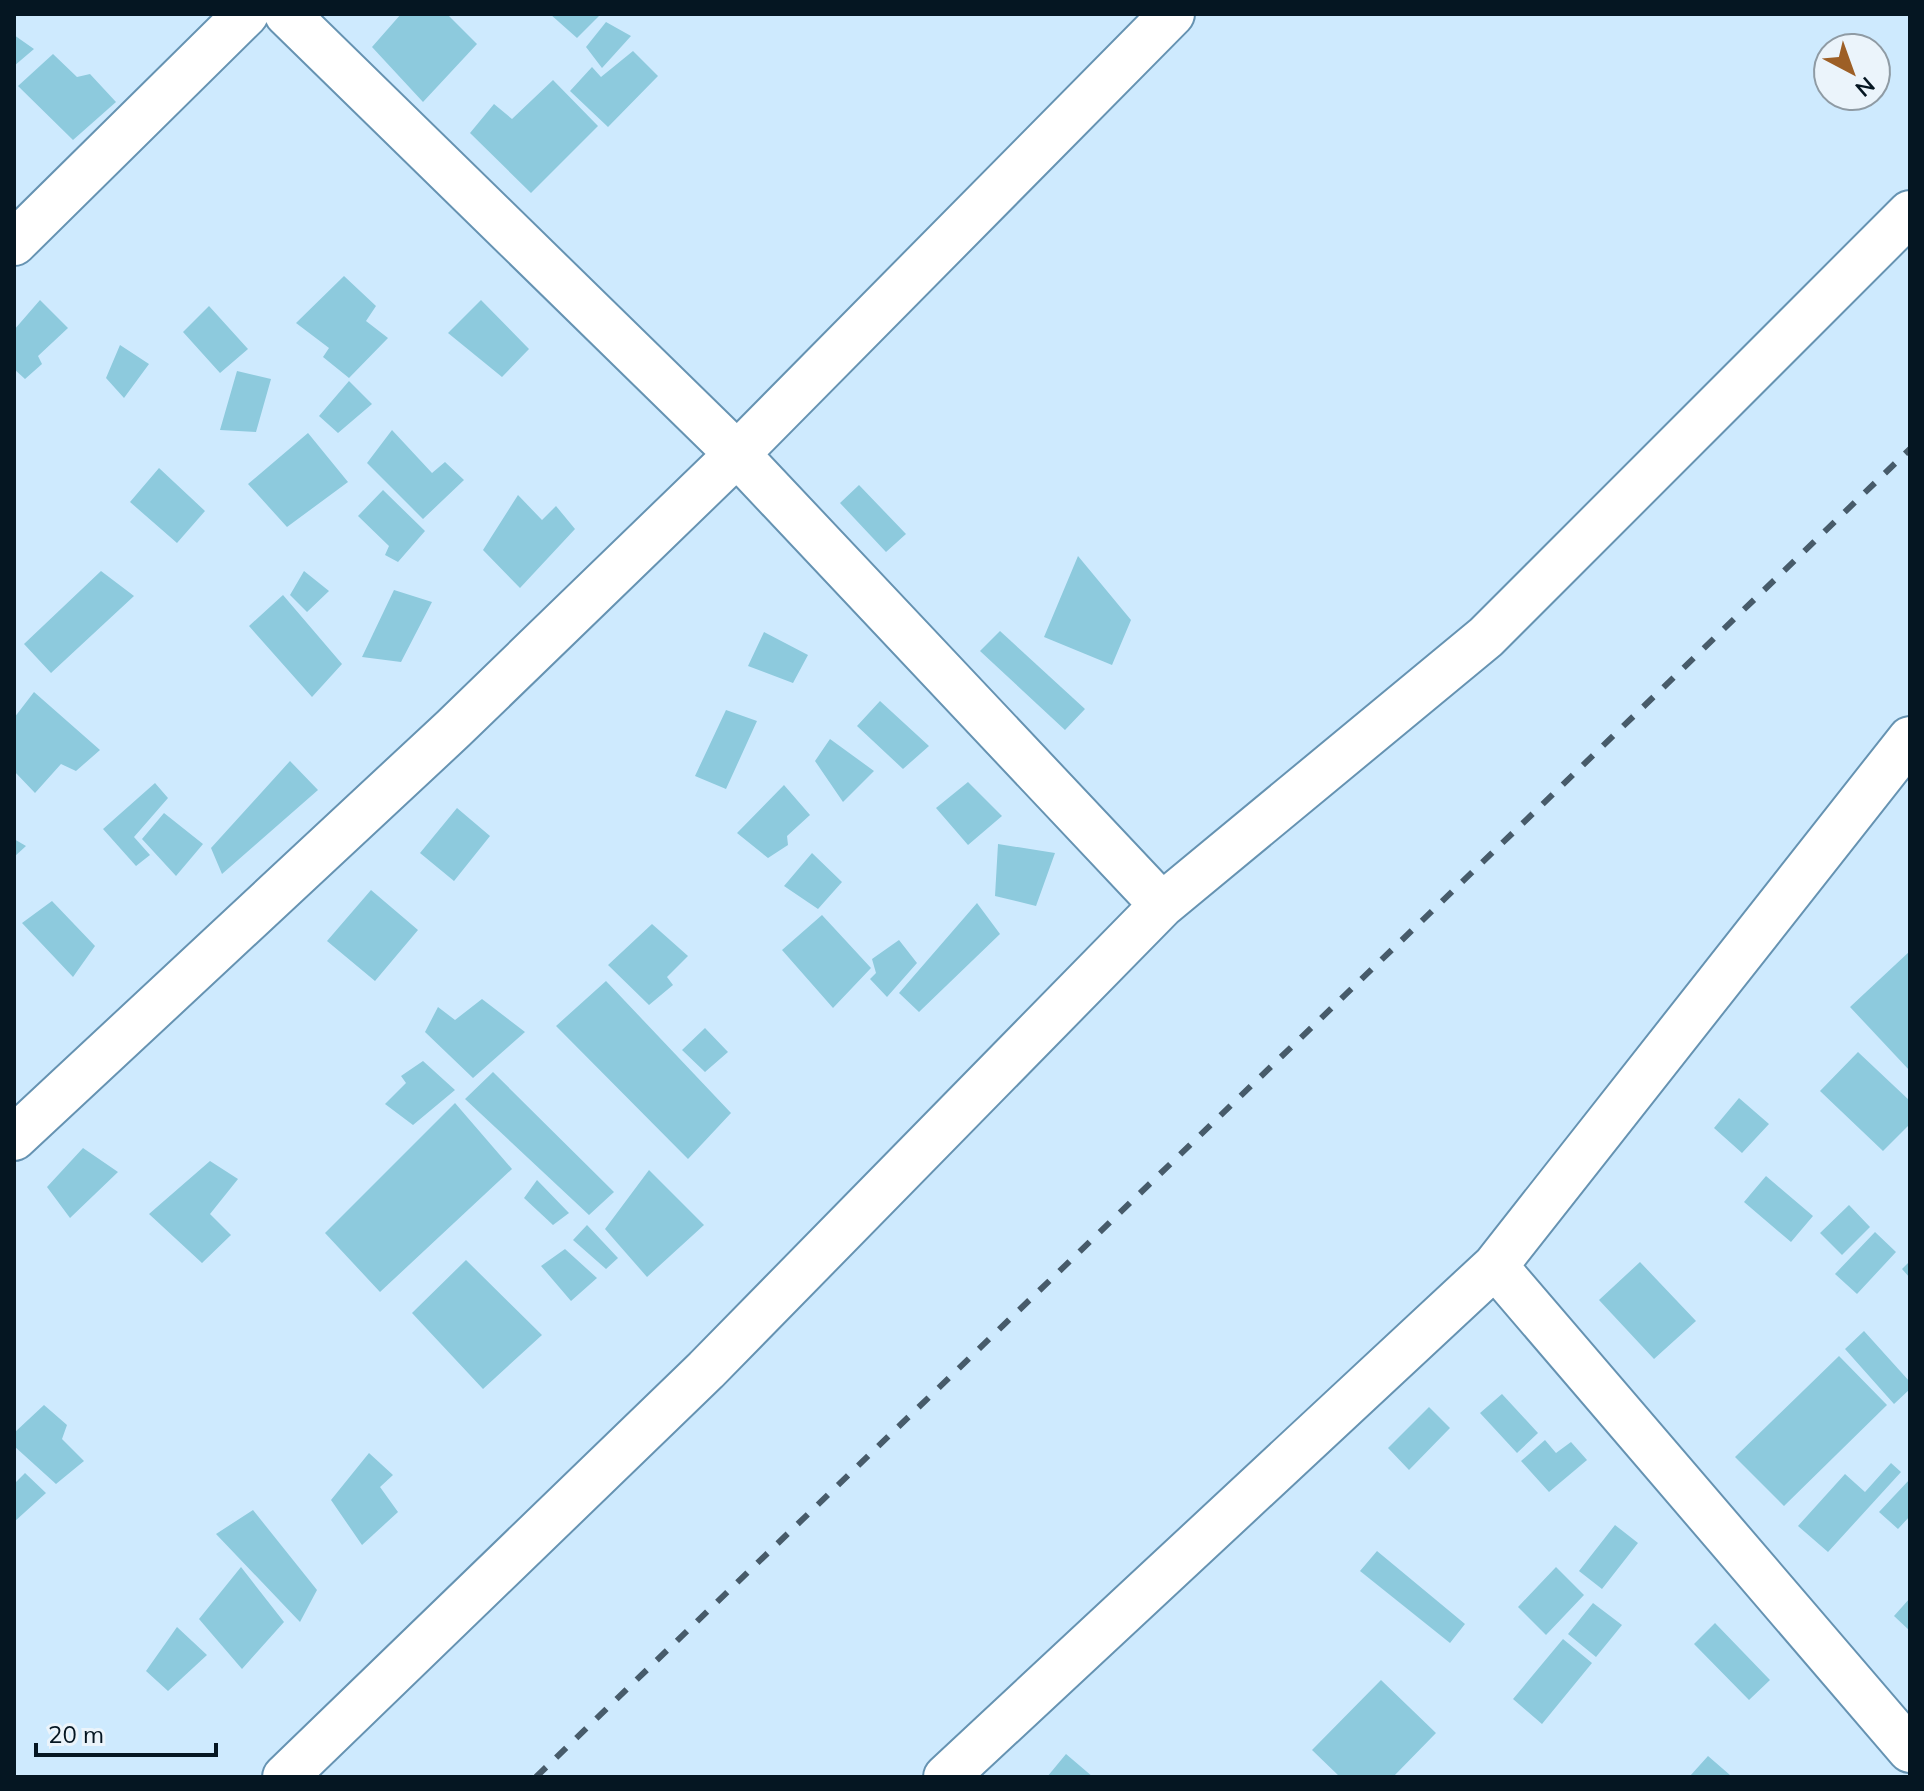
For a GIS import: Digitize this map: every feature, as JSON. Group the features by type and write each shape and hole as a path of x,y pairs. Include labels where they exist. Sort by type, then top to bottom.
{"street":[{"path":"14,243 246,14"},
{"path":"287,14 737,454 1162,905"},
{"path":"14,1138 453,729 737,454 1172,14"},
{"path":"285,1777 706,1370 1162,905 1486,637 1910,213"},
{"path":"946,1777 1495,1266 1910,739"},
{"path":"1495,1266 1910,1750"}],"building":[{"path":"401,14 447,14 477,44 423,102 372,47"},
{"path":"550,14 601,14 577,38"},
{"path":"606,22 631,36 602,68 586,47"},
{"path":"14,35 34,49 14,66"},
{"path":"633,51 658,76 608,127 570,91 592,67 601,77"},
{"path":"53,54 77,77 90,74 116,102 73,140 18,86"},
{"path":"553,80 598,126 531,193 470,133 494,104 512,119"},
{"path":"344,276 376,306 366,321 388,338 349,378 323,357 329,348 296,323"},
{"path":"40,300 68,328 38,356 42,364 25,379 14,369 14,330"},
{"path":"481,300 529,349 502,377 448,333"},
{"path":"209,306 248,349 220,373 183,332"},
{"path":"120,345 149,364 124,398 106,378"},
{"path":"237,371 271,379 256,432 220,430"},
{"path":"349,381 372,404 338,433 319,416"},
{"path":"392,430 432,473 445,462 464,480 423,519 367,463"},
{"path":"308,433 348,482 287,527 248,484"},
{"path":"159,468 205,511 177,543 130,502"},
{"path":"859,485 906,534 886,552 840,503"},
{"path":"383,490 425,531 398,562 385,555 389,546 358,516"},
{"path":"518,495 542,520 556,506 575,529 520,588 483,550"},
{"path":"1078,556 1131,620 1112,665 1044,637"},
{"path":"101,571 134,596 51,673 24,644"},
{"path":"304,571 329,591 307,612 290,595"},
{"path":"394,590 432,602 401,662 362,657"},
{"path":"283,595 342,664 312,697 249,626"},
{"path":"1000,631 1085,709 1065,730 980,651"},
{"path":"764,632 808,655 793,683 748,666"},
{"path":"34,692 100,750 76,771 61,764 35,793 14,771 14,718"},
{"path":"880,701 929,746 903,769 857,726"},
{"path":"726,710 757,721 726,789 695,776"},
{"path":"830,739 874,771 843,802 815,761"},
{"path":"290,761 318,790 222,874 211,848"},
{"path":"968,782 1002,816 968,845 936,808"},
{"path":"155,783 168,798 134,837 150,855 136,866 103,829"},
{"path":"784,785 810,815 787,836 788,845 768,858 737,833"},
{"path":"457,808 490,836 454,881 420,853"},
{"path":"164,813 203,844 176,876 142,839"},
{"path":"14,839 26,846 14,857"},
{"path":"998,844 1055,853 1036,906 995,896"},
{"path":"812,853 842,882 818,909 784,886"},
{"path":"371,890 418,930 375,981 327,941"},
{"path":"52,901 95,946 73,977 22,923"},
{"path":"977,903 1000,934 919,1012 899,993"},
{"path":"822,915 871,968 833,1008 782,950"},
{"path":"652,924 688,956 667,977 673,985 649,1005 608,965"},
{"path":"899,940 917,963 887,997 870,979 876,973 872,959"},
{"path":"1910,951 1910,1071 1850,1007"},
{"path":"606,981 731,1113 688,1159 556,1026"},
{"path":"482,999 525,1032 473,1078 425,1032 438,1007 455,1020"},
{"path":"705,1028 728,1052 705,1072 682,1050"},
{"path":"1858,1052 1910,1101 1910,1124 1883,1151 1820,1091"},
{"path":"423,1061 455,1090 413,1125 385,1104 406,1083 401,1076"},
{"path":"493,1072 614,1192 589,1215 465,1099"},
{"path":"1739,1098 1769,1124 1742,1153 1714,1128"},
{"path":"455,1103 512,1169 380,1292 325,1233"},
{"path":"83,1148 118,1172 70,1218 47,1187"},
{"path":"210,1161 238,1179 210,1214 231,1235 202,1263 149,1214"},
{"path":"649,1170 704,1225 647,1277 605,1229"},
{"path":"1766,1176 1813,1216 1791,1242 1744,1202"},
{"path":"537,1180 569,1213 553,1225 524,1198"},
{"path":"1849,1205 1870,1227 1842,1255 1820,1233"},
{"path":"587,1225 618,1258 606,1269 573,1240"},
{"path":"1875,1232 1896,1252 1857,1294 1835,1274"},
{"path":"565,1249 597,1278 571,1301 541,1266"},
{"path":"466,1260 542,1335 483,1389 412,1313"},
{"path":"1910,1261 1910,1278 1902,1269"},
{"path":"1640,1262 1696,1321 1654,1359 1599,1300"},
{"path":"1864,1331 1910,1382 1910,1389 1894,1404 1845,1349"},
{"path":"1839,1356 1887,1405 1784,1506 1735,1457"},
{"path":"1502,1394 1538,1433 1517,1453 1480,1413"},
{"path":"44,1405 67,1425 62,1439 84,1461 56,1484 14,1446 14,1433"},
{"path":"1429,1407 1450,1428 1409,1470 1388,1448"},
{"path":"1545,1440 1556,1453 1571,1442 1587,1460 1549,1492 1521,1461"},
{"path":"369,1453 393,1475 380,1487 398,1512 362,1545 331,1500"},
{"path":"1891,1463 1901,1472 1828,1552 1798,1526 1845,1474 1865,1492"},
{"path":"25,1473 46,1493 14,1522 14,1484"},
{"path":"1910,1479 1910,1516 1898,1529 1879,1512"},
{"path":"253,1510 317,1590 300,1622 216,1534"},
{"path":"1615,1525 1638,1543 1602,1589 1579,1571"},
{"path":"1377,1551 1465,1624 1450,1643 1360,1571"},
{"path":"241,1567 284,1622 242,1669 199,1619"},
{"path":"1556,1567 1584,1595 1546,1635 1518,1607"},
{"path":"1910,1598 1910,1631 1894,1616"},
{"path":"1593,1603 1622,1625 1596,1657 1568,1634"},
{"path":"1715,1623 1770,1680 1749,1700 1694,1644"},
{"path":"177,1627 207,1655 168,1691 146,1671"},
{"path":"1563,1639 1592,1663 1542,1724 1513,1699"},
{"path":"1381,1680 1436,1733 1393,1777 1340,1777 1312,1750"},
{"path":"1066,1754 1093,1777 1047,1777"},
{"path":"1708,1756 1730,1775 1729,1777 1690,1776"}],"railway":[{"path":"536,1777 1910,449"}]}
